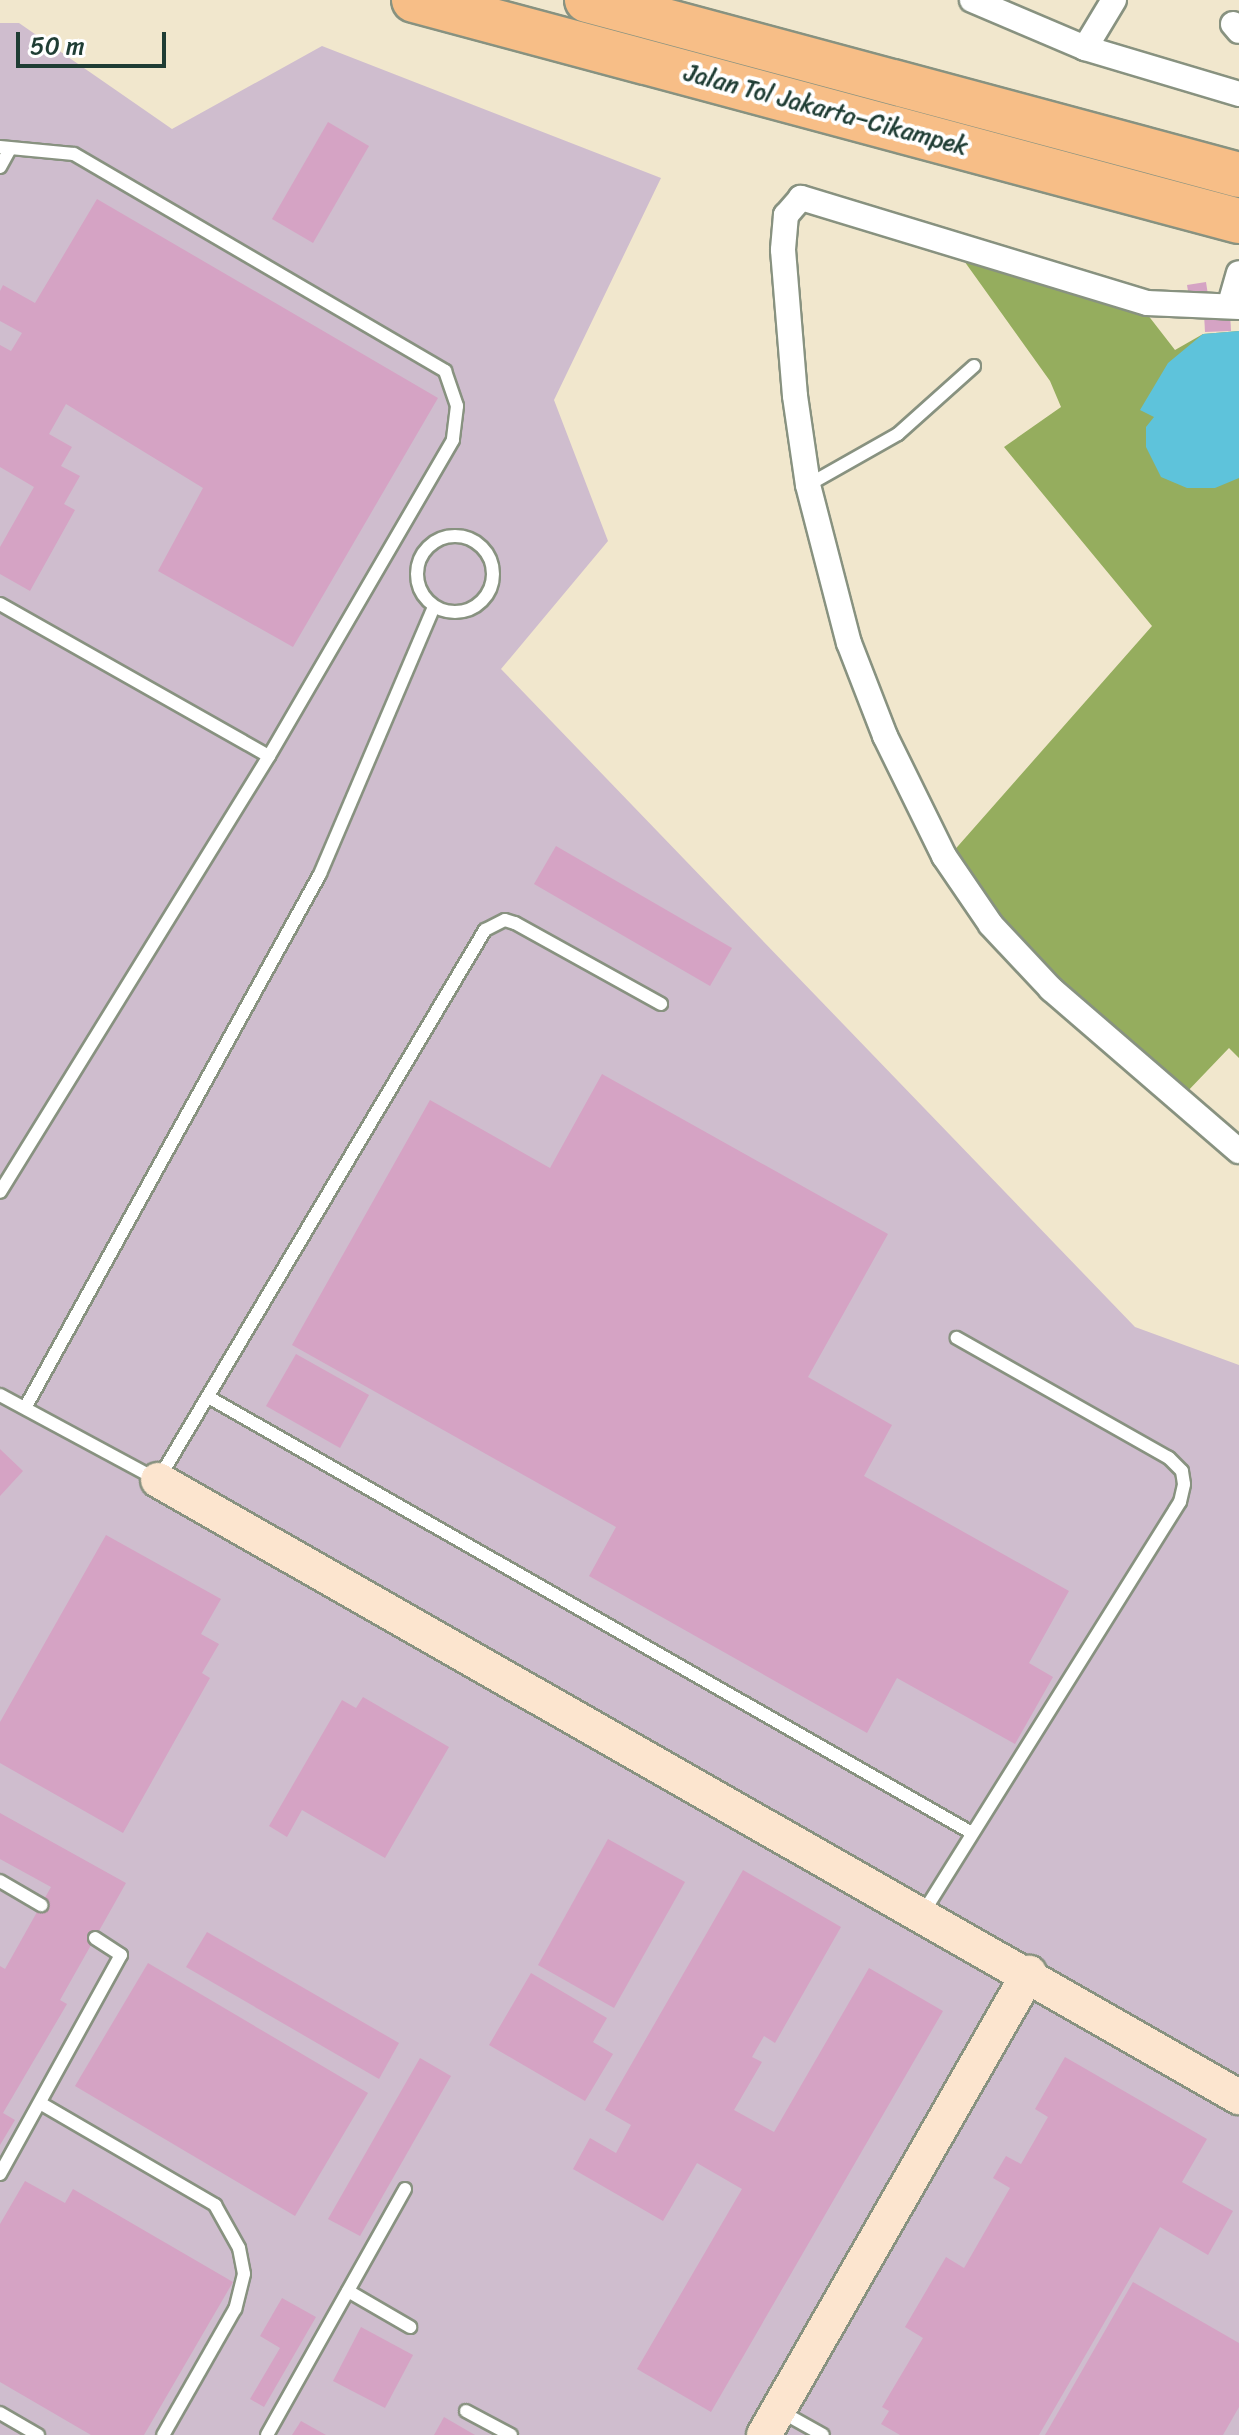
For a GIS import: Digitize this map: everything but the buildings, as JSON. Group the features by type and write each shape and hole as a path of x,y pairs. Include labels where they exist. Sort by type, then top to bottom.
{"highway":[{"name":"Jalan Tol Jakarta–Cikampek","path":"414,0 1239,221"},
{"name":"Jalan Tol Jakarta–Cikampek","path":"587,0 1239,175"}],"street":[{"path":"972,0 1085,48 1239,94"},
{"path":"1085,48 1114,0"},
{"path":"1239,273 1235,306 1147,303 801,198 786,215 783,250 808,485 854,656 885,736 957,877 991,925 1051,989 1239,1151"},
{"path":"158,1480 921,1916 1029,1973 1239,2097"},
{"path":"771,2422 1029,1973"}],"lane":[{"path":"0,167 5,148 74,154 445,371 457,406 453,440 269,756 0,1192"},
{"path":"808,485 898,434 974,366"},
{"path":"450,536 474,541 491,561 491,588 484,599 461,613 434,607 419,589 422,555 450,536"},
{"path":"0,604 269,756"},
{"path":"25,1408 320,874 434,607"},
{"path":"0,1395 158,1480 210,1398 485,930 505,920 515,923 661,1004"},
{"path":"921,1916 1180,1502 1184,1484 1182,1471 1169,1458 957,1338"},
{"path":"210,1398 972,1833"},
{"path":"0,1881 41,1905"},
{"path":"0,2174 121,1955 95,1938"},
{"path":"40,2103 215,2205 239,2248 244,2274 235,2309 163,2435"},
{"path":"267,2435 405,2189"},
{"path":"348,2291 410,2327"},
{"path":"466,2411 511,2435"},
{"path":"0,2413 38,2435"},
{"path":"771,2422 823,2435"}],"shaded area":[{"path":"0,23 19,23 172,129 322,46 661,178 554,400 608,541 501,669 1135,1327 1239,1365 1239,2435 0,2435"}],"green space":[{"path":"957,251 1144,310 1175,350 1203,334 1239,331 1239,1058 1229,1048 1184,1095 1002,926 951,854 1152,626 1004,447 1061,407 1050,381"}],"water":[{"path":"1239,331 1239,478 1215,488 1187,488 1161,477 1146,447 1146,427 1154,417 1140,410 1168,363 1203,334"}]}
